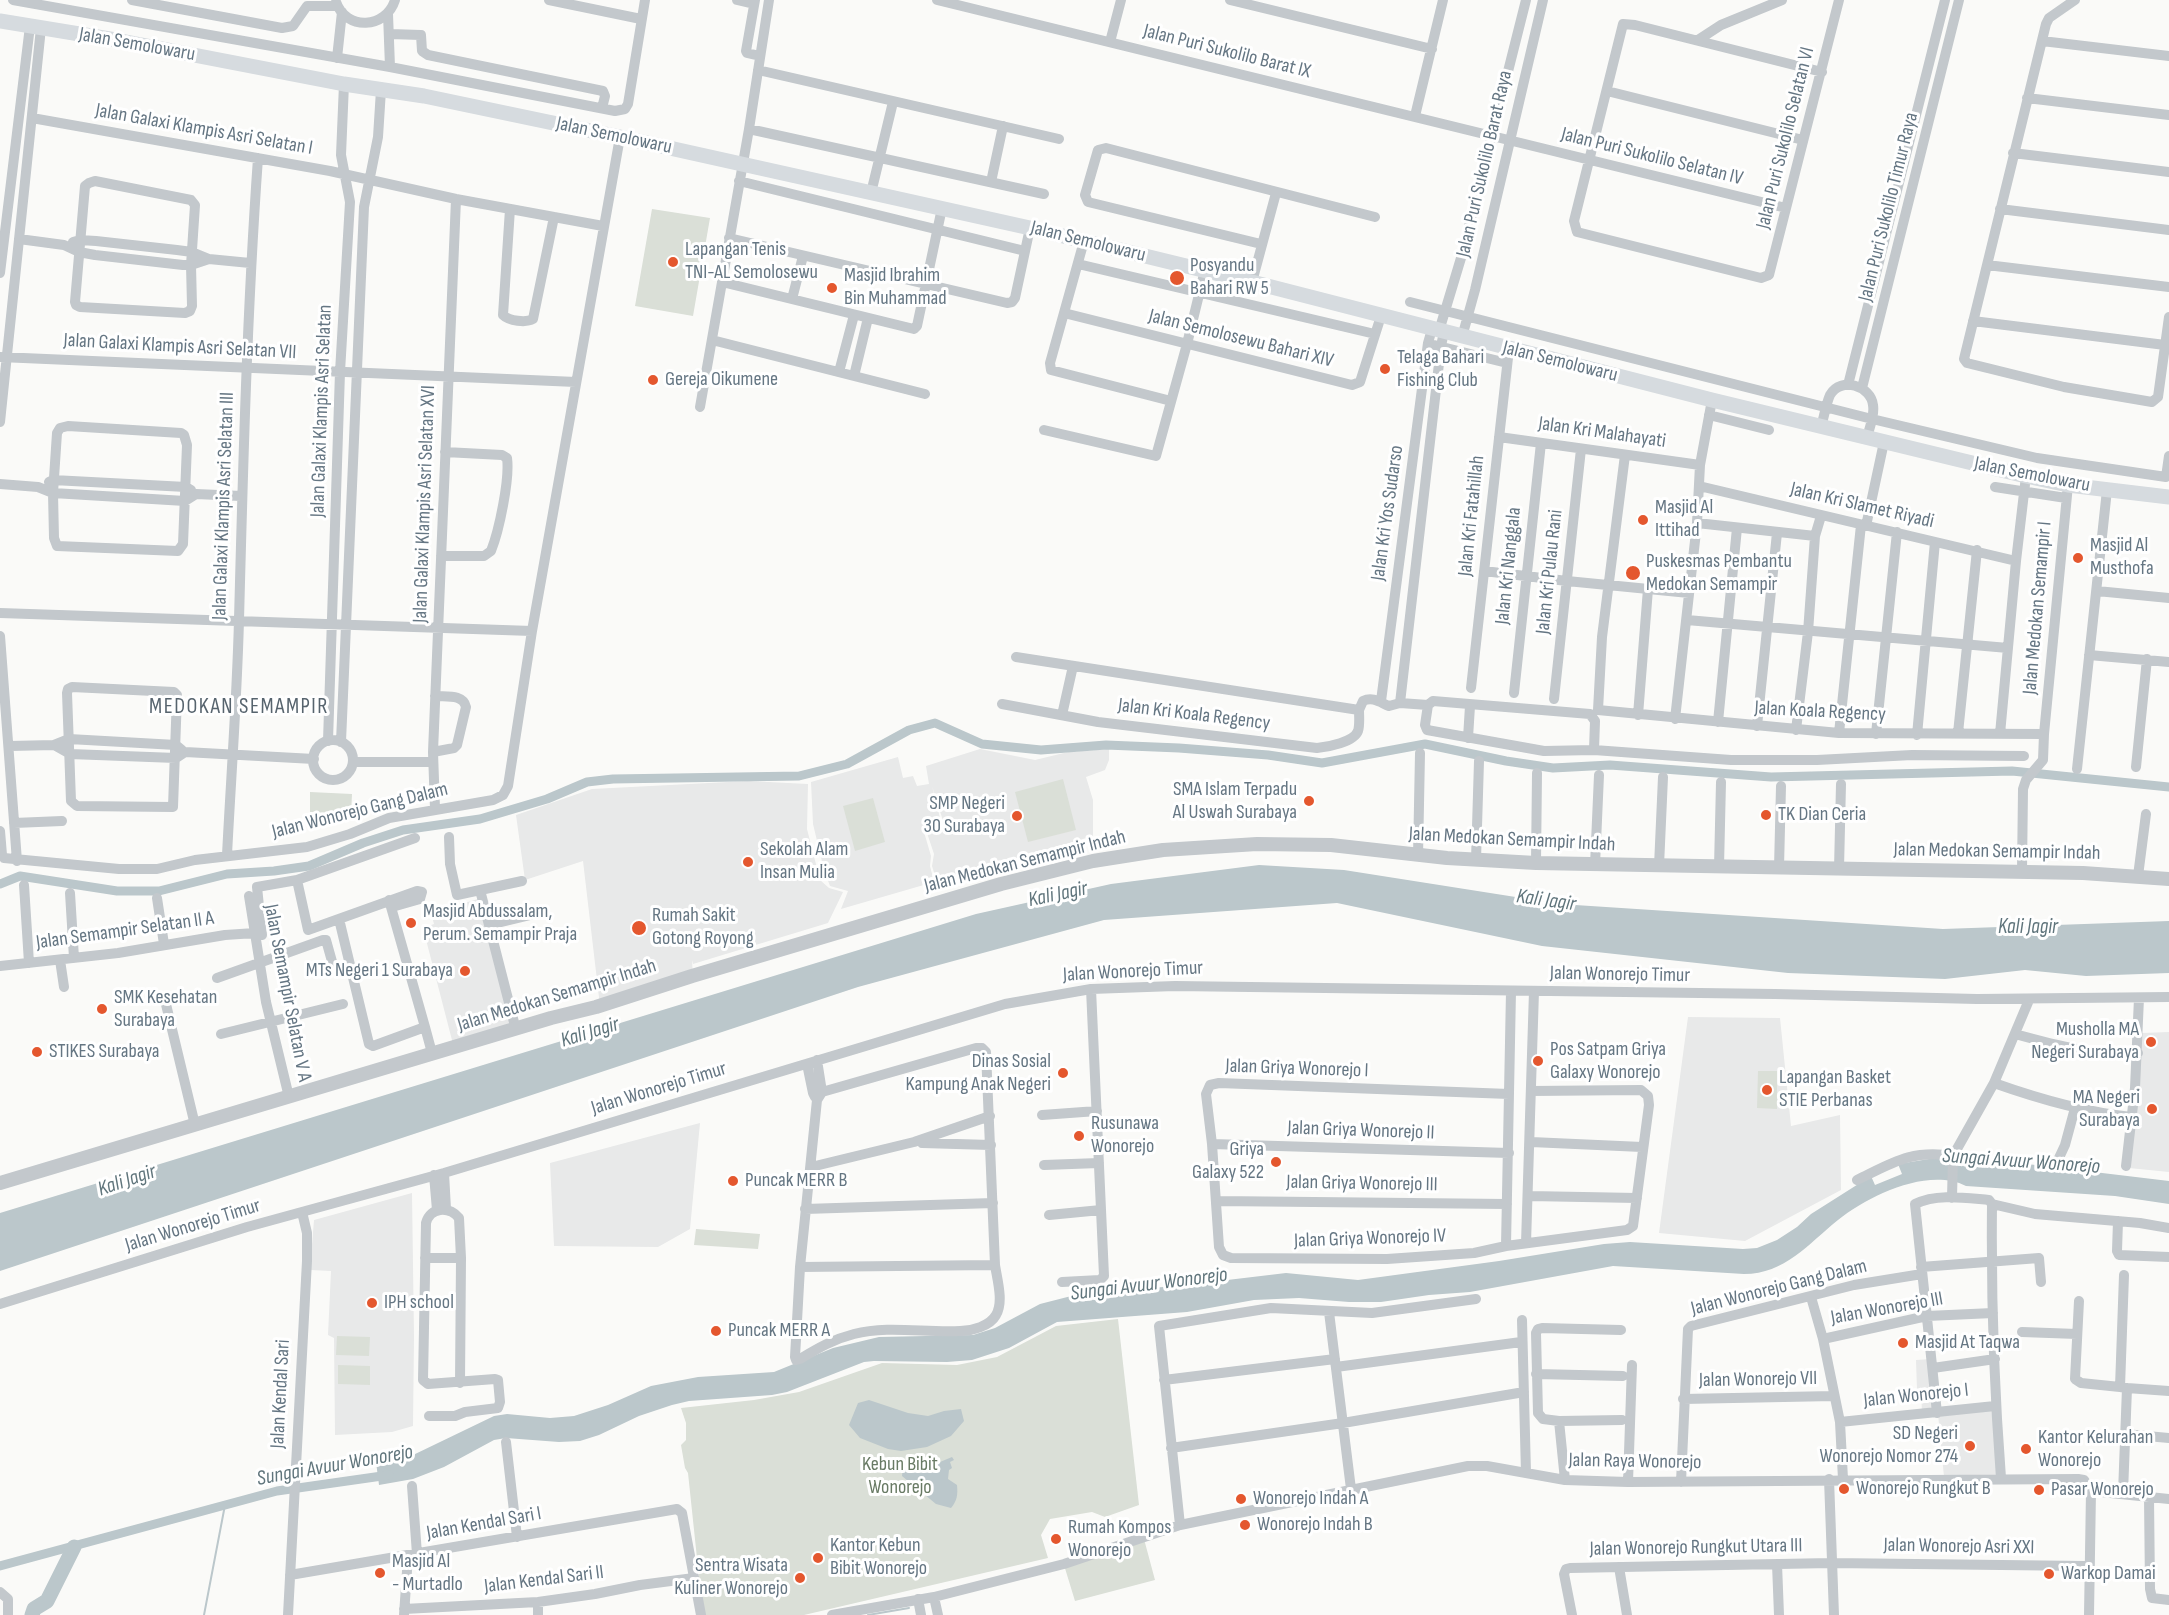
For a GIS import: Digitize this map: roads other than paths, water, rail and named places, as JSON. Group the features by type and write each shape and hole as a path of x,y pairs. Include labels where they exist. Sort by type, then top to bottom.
{"main road":[{"name":"Jalan Semolowaru","path":"0,21 36,27 118,30 344,84 424,96 530,106 620,137 744,156 873,186 942,208 1204,270 1254,276 1381,316 1439,329 1465,326 1508,356 1710,408 1824,416 1884,442 2026,476 2067,491 2107,490 2169,497"}],"street":[{"path":"13,0 27,1 118,30 390,67 530,106 602,108 618,111 627,107 645,0"},
{"path":"132,0 282,27 293,26 307,6 338,6 356,22 364,24 373,23 388,14"},
{"path":"390,67 388,14 395,0"},
{"path":"549,0 642,19"},
{"path":"737,0 755,2 746,51 760,56"},
{"path":"700,407 749,129 769,0"},
{"name":"Jalan Puri Sukolilo Barat IX","path":"937,0 1509,141"},
{"path":"1110,42 1121,0"},
{"path":"1230,0 1432,49"},
{"path":"1415,116 1443,0"},
{"name":"Jalan Puri Sukolilo Barat Raya","path":"1439,329 1458,268 1526,0"},
{"name":"Jalan Puri Sukolilo Barat Raya","path":"1465,326 1542,0"},
{"path":"1698,40 1720,25 1782,0"},
{"name":"Jalan Puri Sukolilo Selatan VI","path":"1588,160 1574,221 1577,232 1765,278 1770,274 1839,0"},
{"name":"Jalan Puri Sukolilo Timur Raya","path":"1848,385 1945,0"},
{"name":"Jalan Puri Sukolilo Timur Raya","path":"1862,388 1959,0"},
{"path":"2075,0 2049,18 2013,153 1964,359 1967,363 2064,387 2152,402 2158,397 2169,317"},
{"path":"337,58 338,6"},
{"path":"1588,160 1624,24 1698,40 1822,72"},
{"path":"0,273 22,92 36,27"},
{"path":"0,422 3,357 32,118 36,27"},
{"path":"390,34 421,35 422,49 425,54 603,91 605,96 602,108"},
{"path":"2042,41 2169,56"},
{"path":"758,70 1059,139"},
{"name":"Jalan Galaxi Klampis Asri Selatan","path":"328,741 340,372 350,202 341,155 344,84"},
{"name":"Jalan Galaxi Klampis Asri Selatan","path":"341,742 364,207 378,137 381,90"},
{"path":"1606,91 1803,140"},
{"path":"22,92 34,93"},
{"path":"2027,98 2169,115"},
{"path":"873,186 893,102"},
{"name":"Jalan Galaxi Klampis Asri Selatan I","path":"32,118 258,158 369,179 456,199 603,226"},
{"path":"991,182 1003,126"},
{"path":"749,129 881,156 1044,194"},
{"path":"0,613 532,631 620,137"},
{"name":"Jalan Puri Sukolilo Selatan IV","path":"1509,141 1786,208"},
{"path":"1261,244 1088,202 1085,195 1098,150 1102,148 1374,217"},
{"path":"2013,153 2169,172"},
{"name":"Jalan Galaxi Klampis Asri Selatan III","path":"227,855 239,621 241,496 250,264 258,158"},
{"path":"1902,169 1916,174"},
{"path":"95,181 191,200 196,209 191,265 192,306 188,312 80,307 75,302 79,252 85,186 89,183 95,181"},
{"path":"739,181 1025,251"},
{"path":"1254,276 1276,193"},
{"name":"Jalan Galaxi Klampis Asri Selatan XVI","path":"435,809 433,757 435,696 456,199"},
{"path":"722,282 908,329 915,328 942,208"},
{"path":"2000,208 2169,230"},
{"path":"510,209 504,315 507,319 527,321 533,319 554,217"},
{"path":"729,238 1007,303 1012,302 1015,298 1030,228"},
{"path":"19,239 64,244 80,240 192,252 209,260 250,264"},
{"path":"1084,241 1050,363 1053,371 1171,401"},
{"path":"64,244 79,252 191,265 209,260"},
{"path":"792,299 803,256"},
{"path":"1078,264 1375,334"},
{"path":"1987,264 2169,287"},
{"path":"1458,268 1478,274"},
{"path":"1044,430 1156,456 1187,344 1204,270"},
{"path":"1410,302 1439,329 1508,356"},
{"name":"Jalan Semolosewu Bahari XIV","path":"1064,313 1352,386 1360,382 1381,316"},
{"path":"839,372 854,315"},
{"path":"854,376 868,318"},
{"path":"1973,321 2165,345"},
{"path":"1439,329 1465,326 1824,416 1872,420 2037,458 2166,477 2169,456"},
{"name":"Jalan Kri Yos Sudarso","path":"1381,701 1414,447 1439,329"},
{"name":"Jalan Kri Yos Sudarso","path":"1400,703 1429,448 1439,329"},
{"path":"712,340 925,394"},
{"name":"Jalan Kri Fatahillah","path":"1471,688 1508,356"},
{"name":"Jalan Galaxi Klampis Asri Selatan VII","path":"3,357 576,382"},
{"path":"1824,416 1832,393 1848,385 1862,388 1869,393 1873,404 1872,420 1867,436"},
{"path":"1675,719 1697,523 1700,465 1710,408 1769,430"},
{"path":"68,426 181,433 187,445 186,487 183,544 180,550 59,546 56,544 53,480 57,433 60,428 68,426"},
{"name":"Jalan Kri Malahayati","path":"1499,437 1700,465"},
{"path":"1839,734 1848,634 1863,525 1884,442"},
{"name":"Jalan Kri Nanggala","path":"1514,693 1541,443"},
{"path":"1414,447 1429,448"},
{"name":"Jalan Kri Pulau Rani","path":"1554,699 1581,449"},
{"path":"441,556 489,554 500,514 507,465 507,458 502,455 446,452"},
{"path":"1594,750 1593,711 1625,455"},
{"path":"2000,734 2026,476"},
{"path":"38,487 53,480 186,487 196,494 241,496"},
{"path":"0,484 38,487 53,493 185,501 196,494"},
{"name":"Jalan Kri Slamet Riyadi","path":"1699,486 2016,561"},
{"path":"1995,487 2024,492 2067,491"},
{"path":"2077,769 2107,490"},
{"name":"Jalan Medokan Semampir I","path":"2022,871 2023,789 2026,780 2041,765 2044,752 2067,491"},
{"path":"1796,730 1808,632 1815,536 1821,516"},
{"path":"1697,523 1815,536"},
{"path":"1718,722 1737,528"},
{"path":"1876,734 1897,532"},
{"path":"1757,726 1777,533"},
{"path":"1917,735 1935,542"},
{"path":"1958,734 1977,550"},
{"path":"1484,571 1609,586 1689,592"},
{"path":"1638,715 1648,589"},
{"path":"2097,591 2169,598"},
{"path":"1393,610 1410,612"},
{"path":"1687,620 2008,648"},
{"name":"Jalan Wonorejo Gang Dalam","path":"0,831 4,858 118,869 158,869 227,855 307,847 350,834 389,818 493,800 503,795 508,786 532,631"},
{"path":"0,636 17,861"},
{"path":"2089,655 2169,662"},
{"name":"Jalan Kri Koala Regency","path":"1002,704 1098,722 1317,748 1329,747 1354,736 1358,730 1359,710 1016,657"},
{"path":"2136,767 2147,659"},
{"path":"1062,715 1073,666"},
{"path":"72,687 174,692 178,699 179,752 173,807 77,806 71,801 69,739 68,689 72,687"},
{"path":"353,762 433,757 457,745 466,707 465,702 459,697 435,696"},
{"path":"1359,710 1365,699 1381,701 1389,706 1400,703 1593,711"},
{"path":"1429,704 1425,725 1427,730 1544,751 1594,750 1731,760 2024,756"},
{"path":"1468,738 1470,706"},
{"name":"Jalan Koala Regency","path":"1593,711 1839,734 2044,734"},
{"path":"10,746 54,745 69,739 179,752"},
{"path":"328,741 341,742 350,750 353,762 348,773 338,779 332,780 316,771 314,759 318,748 328,741"},
{"path":"54,745 70,754 233,753 314,759"},
{"path":"1418,856 1420,753"},
{"path":"1476,860 1479,761"},
{"path":"1536,863 1538,773"},
{"path":"1595,865 1599,775"},
{"path":"1659,866 1663,777"},
{"path":"1719,867 1720,782"},
{"path":"1839,869 1841,784"},
{"path":"1779,868 1781,786"},
{"path":"2138,876 2146,814"},
{"path":"14,823 62,822"},
{"path":"449,837 450,864 455,893 458,896 522,881"},
{"name":"Jalan Semampir Selatan V A","path":"289,1097 270,1022 259,964 257,887 297,880 415,838"},
{"name":"Jalan Medokan Semampir Indah","path":"0,1183 432,1053 516,1030 896,914 1093,861 1163,850 1257,844 1331,845 1418,856 1536,863 2022,871 2169,879"},
{"name":"Jalan Semampir Selatan V A","path":"297,880 309,930 391,903 417,891 422,892"},
{"path":"24,885 29,963"},
{"path":"480,890 516,1030"},
{"path":"70,893 74,958"},
{"name":"Jalan Semampir Selatan V A","path":"249,896 258,934"},
{"path":"157,898 164,944"},
{"path":"391,903 432,1053"},
{"path":"489,925 543,912"},
{"path":"339,919 369,1044 373,1046 425,1027"},
{"name":"Jalan Semampir Selatan II A","path":"0,966 118,953 225,934 258,934"},
{"path":"217,978 324,940 333,965"},
{"path":"60,960 63,987"},
{"name":"Jalan Wonorejo Timur","path":"0,1304 1005,1004 1091,989 1175,986 2029,1000 2169,997"},
{"path":"1062,1282 1103,1278 1091,989"},
{"path":"1506,1246 1511,991"},
{"path":"1526,1243 1534,991"},
{"path":"164,996 195,1125"},
{"path":"2126,1166 2138,1053 2139,998"},
{"path":"1952,1198 1952,1159 1994,1083 2029,1000"},
{"path":"221,1034 343,1004"},
{"path":"2014,1034 2085,1051 2138,1053"},
{"path":"1511,1046 1533,1047"},
{"path":"812,1062 817,1095 800,1268 796,1359 800,1359 826,1342 855,1333 893,1330 961,1331 985,1325 997,1314 999,1297 995,1265 986,1052 982,1048 976,1048 817,1095"},
{"name":"Jalan Griya Wonorejo I","path":"1220,1247 1206,1094 1210,1085 1219,1083 1509,1094"},
{"path":"1994,1083 2097,1114 2131,1118"},
{"path":"1529,1196 1637,1198 1649,1105 1648,1096 1641,1090 1532,1091"},
{"path":"2058,1160 2075,1108"},
{"path":"1042,1115 1096,1112"},
{"path":"811,1167 914,1142 990,1116"},
{"path":"914,1142 991,1145"},
{"path":"1531,1142 1642,1147"},
{"name":"Jalan Griya Wonorejo II","path":"1212,1144 1509,1153"},
{"path":"1857,1180 1901,1159 1923,1153 1952,1159"},
{"path":"1044,1165 1099,1163"},
{"path":"439,1174 442,1210"},
{"name":"Jalan Griya Wonorejo IV","path":"1220,1247 1223,1255 1232,1258 1387,1259 1474,1253 1506,1246 1623,1230 1633,1226 1637,1198"},
{"path":"1937,1413 1916,1204 1928,1200 1952,1198 1992,1203 2035,1214 2169,1228"},
{"name":"Jalan Griya Wonorejo III","path":"1216,1201 1508,1204"},
{"path":"805,1209 993,1203"},
{"path":"1992,1203 1991,1260 1995,1406 2001,1478"},
{"path":"429,1416 455,1416 465,1412 500,1407 498,1380 460,1383 428,1384 423,1380 426,1220 430,1214 442,1210 456,1214 459,1218 460,1383"},
{"path":"1049,1215 1101,1210"},
{"name":"Jalan Kendal Sari","path":"288,1615 307,1261 307,1233 302,1212"},
{"path":"2118,1221 2117,1251 2119,1255 2169,1257"},
{"path":"425,1258 461,1258"},
{"name":"Jalan Wonorejo Gang Dalam","path":"1681,1482 1686,1333 1691,1326 1922,1270 1991,1260 2039,1258 2041,1282"},
{"path":"800,1268 995,1265"},
{"path":"2123,1493 2124,1275"},
{"name":"Jalan Wonorejo VII","path":"1811,1297 1840,1422 1844,1479"},
{"path":"1179,1525 1159,1326 1271,1308 1372,1313 1476,1299"},
{"path":"2079,1301 2075,1379 2081,1383 2169,1391"},
{"path":"1329,1312 1351,1489"},
{"name":"Jalan Wonorejo III","path":"1822,1339 1927,1316 1993,1313"},
{"path":"1522,1320 1526,1473"},
{"path":"1621,1330 1538,1329 1536,1374 1539,1416 1542,1419 1622,1420"},
{"path":"2022,1332 2077,1335"},
{"path":"1164,1380 1521,1342"},
{"path":"1933,1368 1995,1359"},
{"path":"1628,1482 1632,1365"},
{"path":"1536,1374 1623,1377"},
{"path":"1171,1448 1343,1423 1524,1392"},
{"name":"Jalan Wonorejo VII","path":"1683,1399 1834,1396"},
{"name":"Jalan Wonorejo I","path":"1840,1422 1995,1406"},
{"path":"1559,1421 1566,1480"},
{"path":"2125,1434 2169,1438"},
{"path":"506,1443 517,1537"},
{"name":"Jalan Raya Wonorejo","path":"832,1615 934,1596 1064,1564 1179,1525 1477,1465 1566,1480 1628,1482 2078,1479 2084,1480 2091,1491"},
{"path":"1828,1479 1834,1615"},
{"path":"404,1612 412,1555 412,1486"},
{"path":"2089,1615 2091,1491 2169,1499"},
{"path":"2149,1497 2151,1594 2152,1598 2169,1600"},
{"name":"Jalan Kendal Sari I","path":"290,1575 677,1509 682,1513 694,1578"},
{"name":"Jalan Wonorejo Rungkut Utara III","path":"1572,1615 1564,1574 1566,1569 1570,1568 1831,1563"},
{"name":"Jalan Wonorejo Asri XXI","path":"1831,1563 2086,1566"},
{"path":"1777,1564 1779,1615"},
{"path":"1619,1567 1627,1615"},
{"path":"694,1578 700,1615"},
{"name":"Jalan Kendal Sari II","path":"404,1612 538,1602 694,1578"},
{"path":"0,1592 8,1599 8,1615"},
{"path":"918,1599 922,1615 938,1613 934,1596"},
{"path":"538,1602 538,1615"}],"water":[{"name":"Kali Jagir","path":"1259,865 1344,870 1560,904 1943,929 2169,921 2169,973 2086,976 2025,970 1945,979 1788,973 1542,946 1337,903 1104,920 858,987 0,1271 0,1213 976,914 1111,884"},
{"name":"Sungai Avuur Wonorejo","path":"1935,1158 1959,1164 1966,1159 1977,1158 2169,1181 2169,1204 2115,1196 1966,1186 1951,1181 1917,1182 1899,1187 1866,1202 1838,1220 1795,1256 1772,1269 1759,1273 1613,1266 1470,1292 1381,1302 1299,1298 1254,1300 1187,1312 1057,1322 1009,1348 972,1360 864,1362 787,1392 689,1401 672,1405 580,1441 559,1442 506,1438 494,1440 444,1467 413,1479 379,1485 376,1462 411,1456 494,1416 507,1414 550,1418 574,1416 608,1405 651,1386 698,1377 774,1372 833,1348 879,1337 973,1335 995,1328 1040,1304 1083,1293 1177,1286 1286,1273 1358,1280 1630,1242 1757,1248 1777,1240 1797,1227 1811,1214 1871,1176 1875,1185 1902,1174 1898,1164"},
{"path":"869,1400 908,1413 928,1416 961,1409 964,1421 951,1436 927,1447 901,1451 888,1449 860,1438 849,1425 858,1403"},
{"path":"952,1457 954,1460 950,1462 952,1468 949,1470 948,1479 957,1485 957,1492 956,1500 951,1508 936,1504 902,1476 903,1467 928,1467"}],"waterway":[{"path":"0,884 20,876 117,891 159,891 227,874 309,866 363,843 403,830 480,819 547,799 587,782 613,779 799,776 847,764 909,730 935,723 982,744 1041,750 1106,745 1179,748 1268,755 1322,763 1425,744 1553,768 1610,765 1771,777 2012,771 2169,787"},
{"name":"Sungai Avuur Wonorejo","path":"0,1566 277,1491 389,1475"},
{"path":"204,1615 225,1505"},
{"path":"32,1615 34,1609 47,1601 74,1547"},
{"path":"868,1615 909,1608"}],"place":[{"name":"Lapangan Tenis TNI-AL Semolosewu","path":"673,262"},
{"name":"Posyandu Bahari RW 5","path":"1177,278"},
{"name":"Masjid Ibrahim Bin Muhammad","path":"832,288"},
{"name":"Telaga Bahari Fishing Club","path":"1385,369"},
{"name":"Gereja Oikumene","path":"653,380"},
{"name":"Masjid Al Ittihad","path":"1643,520"},
{"name":"Masjid Al Musthofa","path":"2078,558"},
{"name":"Puskesmas Pembantu Medokan Semampir","path":"1633,573"},
{"name":"SMA Islam Terpadu Al Uswah Surabaya","path":"1309,801"},
{"name":"TK Dian Ceria","path":"1766,815"},
{"name":"SMP Negeri 30 Surabaya","path":"1017,816"},
{"name":"Sekolah Alam Insan Mulia","path":"748,862"},
{"name":"Masjid Abdussalam, Perum. Semampir Praja","path":"411,923"},
{"name":"Rumah Sakit Gotong Royong","path":"639,928"},
{"name":"MTs Negeri 1 Surabaya","path":"465,971"},
{"name":"SMK Kesehatan Surabaya","path":"102,1009"},
{"name":"Musholla MA Negeri Surabaya","path":"2151,1042"},
{"name":"STIKES Surabaya","path":"37,1052"},
{"name":"Pos Satpam Griya Galaxy Wonorejo","path":"1538,1061"},
{"name":"Dinas Sosial Kampung Anak Negeri","path":"1063,1073"},
{"name":"Lapangan Basket STIE Perbanas","path":"1767,1090"},
{"name":"MA Negeri Surabaya","path":"2152,1109"},
{"name":"Rusunawa Wonorejo","path":"1079,1136"},
{"name":"Griya Galaxy 522","path":"1276,1162"},
{"name":"Puncak MERR B","path":"733,1181"},
{"name":"IPH school","path":"372,1303"},
{"name":"Puncak MERR A","path":"716,1331"},
{"name":"Masjid At Taqwa","path":"1903,1343"},
{"name":"SD Negeri Wonorejo Nomor 274","path":"1970,1446"},
{"name":"Kantor Kelurahan Wonorejo","path":"2026,1449"},
{"name":"Wonorejo Rungkut B","path":"1844,1489"},
{"name":"Pasar Wonorejo","path":"2039,1490"},
{"name":"Wonorejo Indah A","path":"1241,1499"},
{"name":"Wonorejo Indah B","path":"1245,1525"},
{"name":"Rumah Kompos Wonorejo","path":"1056,1539"},
{"name":"Kantor Kebun Bibit Wonorejo","path":"818,1558"},
{"name":"Masjid Al - Murtadlo","path":"380,1573"},
{"name":"Warkop Damai","path":"2049,1574"},
{"name":"Sentra Wisata Kuliner Wonorejo","path":"800,1578"}],"district":[{"name":"MEDOKAN SEMAMPIR","path":"239,707"}],"park label":[{"name":"Kebun Bibit Wonorejo","path":"900,1476"}]}
